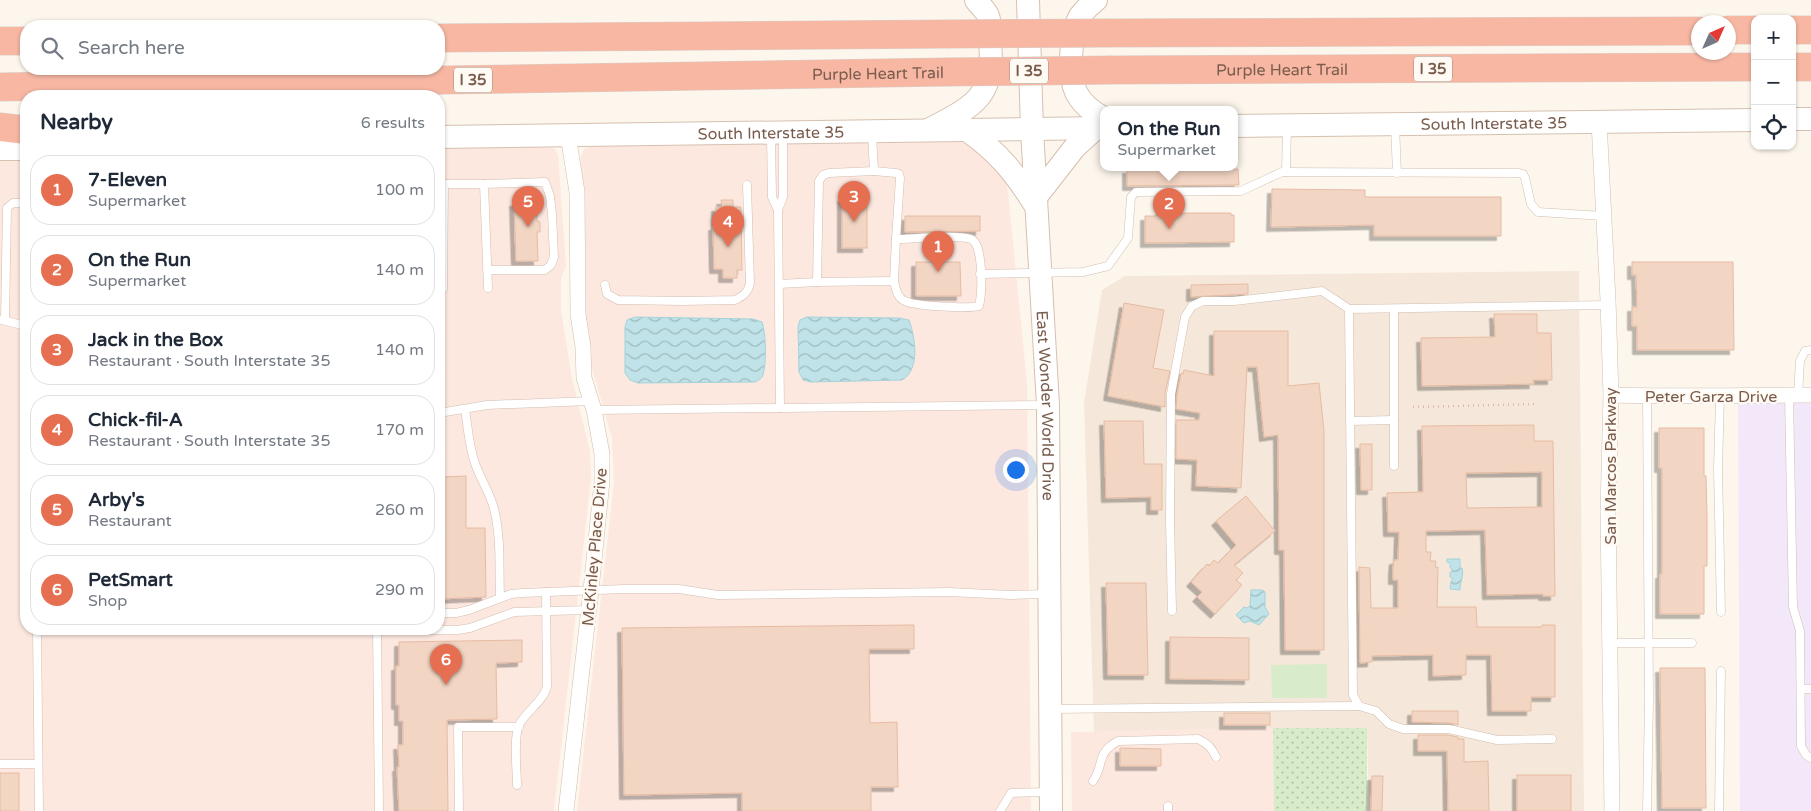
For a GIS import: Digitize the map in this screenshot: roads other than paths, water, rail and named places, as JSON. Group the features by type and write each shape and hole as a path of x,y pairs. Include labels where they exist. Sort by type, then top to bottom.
{"highway":[{"path":"1736,30 1751,30"},
{"path":"1796,30 1811,30"},
{"path":"445,38 1691,31"},
{"path":"0,42 20,41"},
{"name":"Purple Heart Trail","path":"0,87 1112,70 1751,67"},
{"path":"1796,67 1811,67"},
{"path":"0,127 20,129"}],"main road":[{"path":"926,131 961,113 972,105 988,84 992,58 988,16 976,0"},
{"name":"East Wonder World Drive","path":"1028,0 1032,130 1048,405 1051,802"},
{"path":"1096,0 1080,17 1072,41 1072,75 1076,91 1100,123"},
{"path":"1796,120 1811,119"},
{"name":"South Interstate 35","path":"1238,126 1751,120"},
{"name":"South Interstate 35","path":"445,138 1032,130 1100,125"},
{"path":"968,131 988,145 1005,162 1036,202 1075,147 1100,127"},
{"path":"0,149 20,149"}],"street":[{"name":"San Marcos Parkway","path":"1599,121 1608,305 1610,395 1608,512 1612,811"},
{"name":"McKinley Place Drive","path":"566,811 589,610 602,472 602,454 584,378 583,347 578,314 577,192 568,135"},
{"name":"Peter Garza Drive","path":"1610,395 1720,397 1799,395"}],"lane":[{"path":"1395,124 1397,173"},
{"path":"1286,172 1287,125"},
{"path":"872,132 874,170"},
{"path":"777,133 772,197 778,210"},
{"path":"777,133 784,196 778,210 780,408"},
{"path":"817,282 819,181 823,175 874,170 896,173 899,174 900,178 896,239 894,282 898,295 903,301 916,304 980,306 980,251 975,242 970,238 896,239"},
{"path":"980,274 1083,272 1108,266 1128,238 1131,197 1136,192 1241,191 1282,172 1518,173 1524,174 1531,204 1538,212 1604,216"},
{"path":"445,184 544,182 550,196 554,257 552,265 545,270 487,270"},
{"path":"484,184 488,288"},
{"path":"605,285 607,294 618,300 735,300 741,297 748,290 750,283 747,185"},
{"path":"20,203 13,203 7,208 2,320 20,324"},
{"path":"779,284 894,282"},
{"path":"1172,612 1170,394 1185,317 1192,306 1203,301 1234,301 1322,291 1349,309 1608,305"},
{"path":"1349,309 1353,695 1360,706"},
{"path":"1394,309 1394,466"},
{"path":"1811,350 1805,351 1800,361 1794,607 1800,631 1801,746 1806,755 1811,758"},
{"path":"1647,396 1647,811"},
{"path":"1720,397 1718,469 1721,612"},
{"path":"445,412 487,405 780,408 1048,405"},
{"path":"465,409 471,452 496,513 500,598"},
{"path":"1350,421 1394,420"},
{"path":"445,613 469,610 511,594 591,590 679,589 718,595 949,592 1011,595 1050,594"},
{"path":"517,785 517,738 519,727 544,696 547,686 546,592"},
{"path":"445,630 470,628 514,612 589,610"},
{"path":"37,635 39,811"},
{"path":"377,635 379,811"},
{"path":"1610,643 1692,643"},
{"path":"1719,811 1721,671"},
{"path":"1800,689 1811,689"},
{"path":"1051,709 1360,706 1376,711 1389,724 1403,729 1449,729 1496,740 1552,739"},
{"path":"459,811 458,727 519,727"},
{"path":"1093,781 1102,756 1110,745 1118,741 1198,740 1212,748 1216,757"},
{"path":"0,764 38,764"},
{"path":"1000,811 1011,793 1051,802"}],"water":[{"path":"635,317 753,319 762,322 765,349 764,373 755,382 638,383 630,380 625,373 625,327 627,320"},
{"path":"807,317 899,318 909,320 915,352 912,368 902,380 811,382 803,380 799,372 798,327 800,320"},
{"path":"1447,559 1460,559 1460,568 1462,568 1463,574 1460,590 1450,589 1453,578 1450,577 1450,572 1453,572"},
{"path":"1251,590 1262,590 1265,592 1265,607 1269,614 1259,625 1250,621 1244,623 1236,615 1244,607 1250,606"}],"place":[{"name":"Jack in the Box","path":"854,222"},
{"name":"Arby's","path":"528,227"},
{"name":"On the Run","path":"1169,229"},
{"name":"Chick-fil-A","path":"728,247"},
{"name":"7-Eleven","path":"938,272"},
{"name":"PetSmart","path":"446,685"}]}
